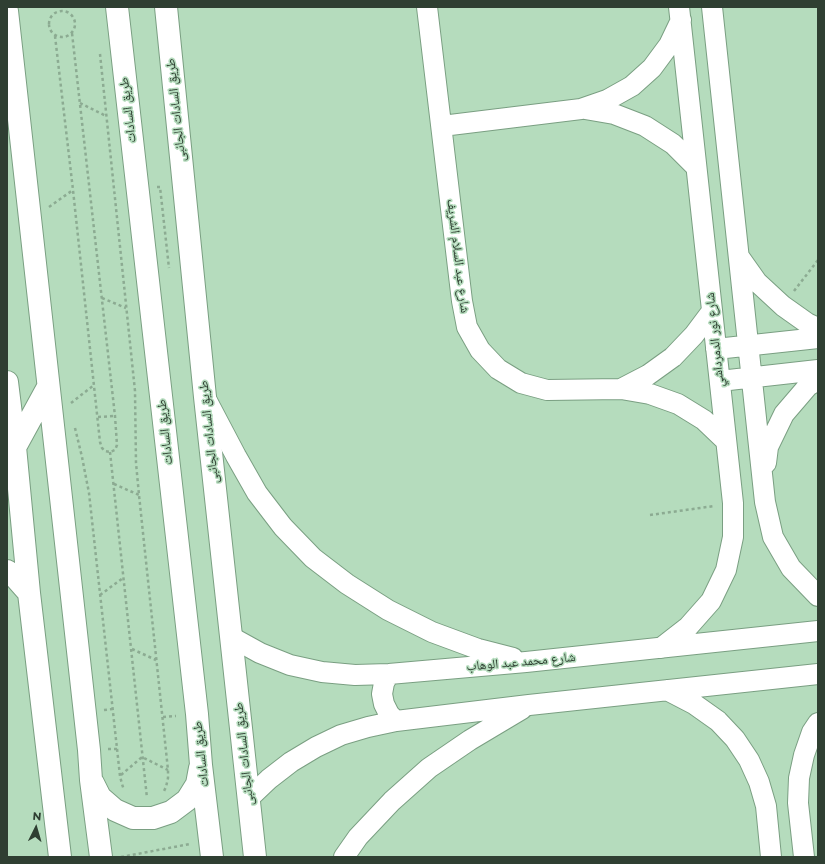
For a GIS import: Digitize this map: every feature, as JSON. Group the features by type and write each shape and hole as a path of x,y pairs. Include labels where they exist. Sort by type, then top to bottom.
{"main road":[{"name":"طريق السادات","path":"117,7 211,849"},
{"name":"طريق السادات الجانبى","path":"166,7 205,397 255,857"},
{"path":"7,11 91,780 101,857"},
{"path":"7,382 11,454 60,857"},
{"path":"11,454 48,387"},
{"path":"7,571 14,576 29,593"},
{"path":"91,780 100,797 115,810 133,818 153,818 171,812 187,800 197,784 201,765"}],"street":[{"name":"شارع عبد السلام الشريف","path":"427,7 462,301 468,327 480,350 498,369 521,383 547,390 621,389 650,394 678,404 704,420 726,441"},
{"path":"712,7 765,502 774,537 791,568 818,596"},
{"path":"442,126 581,109 608,100 632,86 652,68 669,46 680,14"},
{"name":"شارع نور الدمرداشي","path":"661,648 688,627 711,601 726,570 733,537 733,503 680,14"},
{"path":"581,109 614,114 645,126 673,144 696,167"},
{"path":"739,256 757,282 783,306 806,323 818,328"},
{"name":"شارع عبد السلام الشريف","path":"621,389 648,375 673,357 694,335 712,311"},
{"path":"716,349 818,338"},
{"path":"720,381 818,370"},
{"path":"763,483 768,447 784,414 808,386 818,380"},
{"path":"205,397 257,493 283,527 313,558 347,584 388,610 432,632 478,649 526,662"},
{"name":"شارع محمد عبد الوهاب","path":"231,637 260,653 290,665 322,672 355,675 389,674 526,662 818,631"},
{"path":"389,674 384,683 382,694 384,704 389,714 396,721"},
{"path":"249,798 269,779 291,762 316,747 341,735 368,727 396,721 529,705 818,674"},
{"path":"667,690 694,704 718,721 735,739 749,760 760,782 766,806 772,857"},
{"path":"344,857 358,837 392,801 429,768 470,740 529,705"},
{"path":"804,857 798,803 799,778 804,755 812,732 818,723"}],"path":[{"path":"60,8 70,13 74,17 75,22 72,33 115,416 117,445 115,450 110,452 105,451 102,448 100,442 55,36 48,27 50,16 60,8"},
{"path":"55,36 64,37 72,33"},
{"path":"99,48 135,391 136,463 168,770 166,787 162,794"},
{"path":"80,102 106,116"},
{"path":"47,208 73,190"},
{"path":"783,306 818,260"},
{"path":"102,298 126,308"},
{"path":"71,403 94,385"},
{"path":"70,396 72,410"},
{"path":"98,417 115,416"},
{"path":"74,423 89,493 120,776 125,792"},
{"path":"110,452 148,803"},
{"path":"114,484 139,495"},
{"path":"650,515 733,503"},
{"path":"100,595 123,577"},
{"path":"131,649 157,661"},
{"path":"120,776 142,757"},
{"path":"142,757 168,770"},
{"path":"118,857 211,849"}]}
